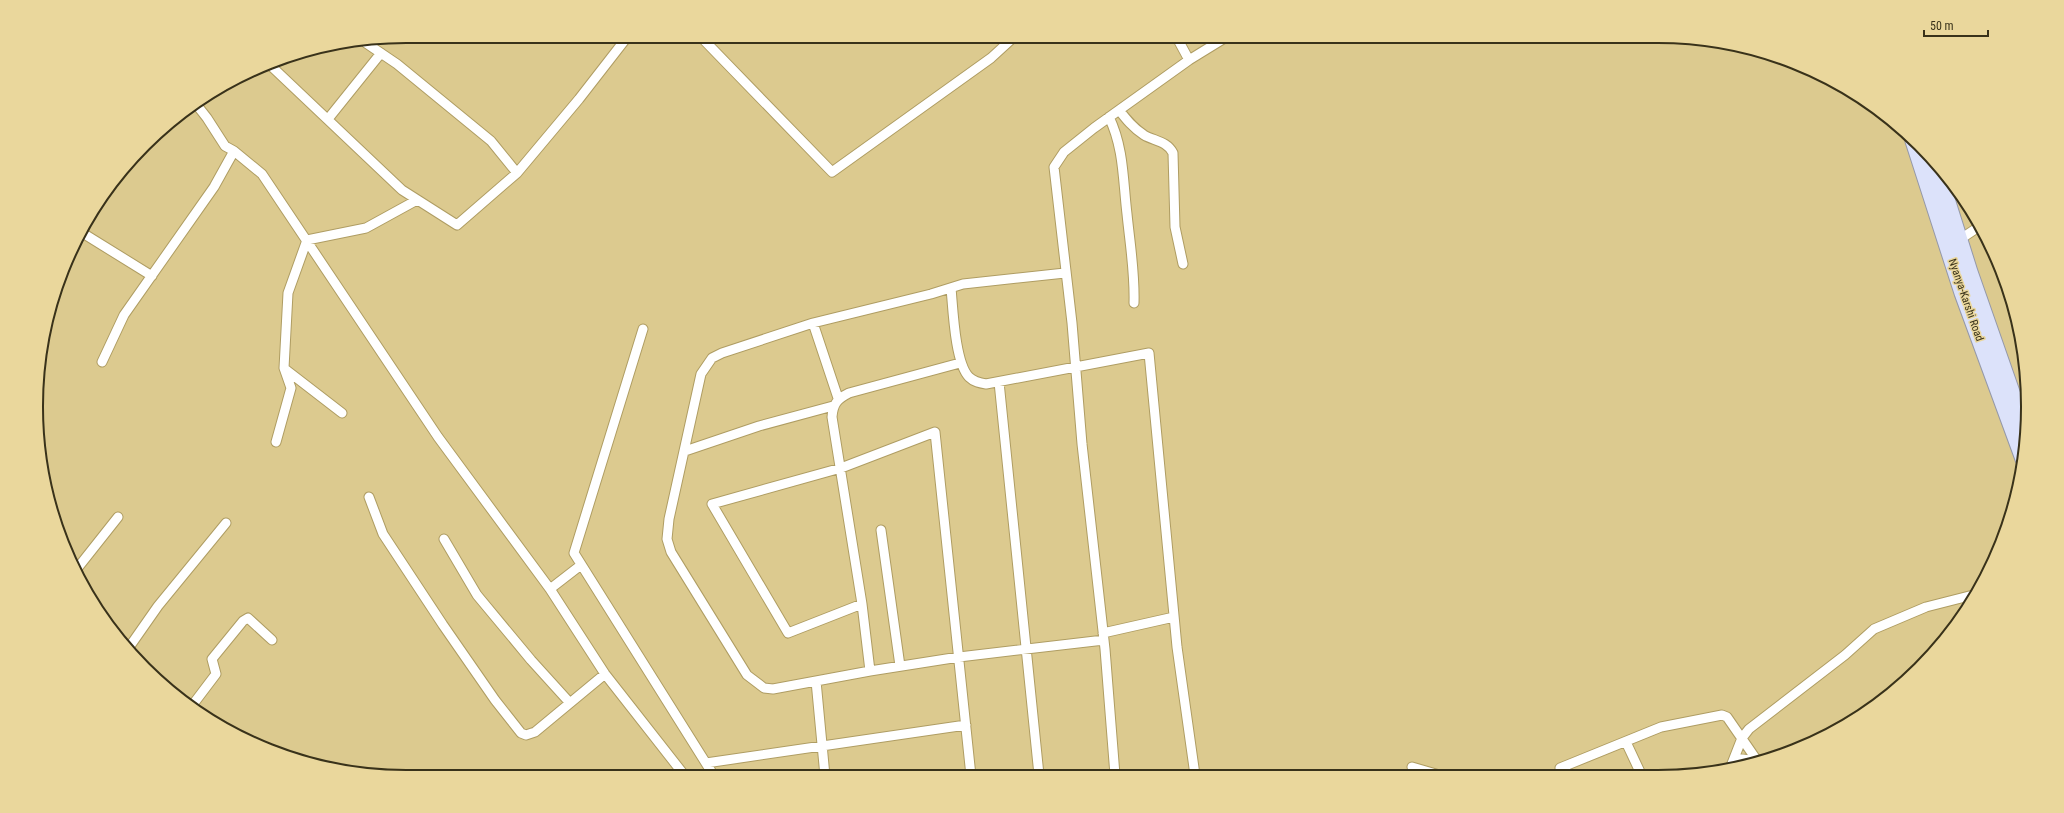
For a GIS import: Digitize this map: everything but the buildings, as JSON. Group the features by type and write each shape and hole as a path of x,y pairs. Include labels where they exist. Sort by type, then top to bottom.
{"main road":[{"name":"Nyanya-Karshi Road","path":"1916,151 1962,293 2019,447"},
{"name":"Nyanya-Karshi Road","path":"1941,178 2020,420"}],"street":[{"path":"274,68 402,190 458,226 517,173 579,99 623,43"},
{"path":"707,43 832,172 991,58 1007,43"},
{"path":"1180,43 1189,60"},
{"path":"1115,770 1103,636 1075,368 1072,323 1065,273 1054,167 1064,152 1109,117 1189,60 1217,43"},
{"path":"369,45 491,141 517,173"},
{"path":"328,120 381,53"},
{"path":"199,108 225,146 234,151 262,174 438,437 550,589 605,674 679,770"},
{"path":"1119,110 1137,130 1153,140 1166,144 1173,153 1175,227 1183,264"},
{"path":"1109,117 1116,131 1122,158 1134,275 1134,303"},
{"path":"102,362 124,315 214,187 234,151"},
{"path":"307,240 366,228 417,200"},
{"path":"1960,240 1975,230"},
{"path":"86,235 152,276"},
{"path":"276,442 291,388 284,368 288,293 307,240"},
{"path":"1065,273 963,284 813,323 722,352 712,358 701,374 667,530 667,539 677,564 747,675 764,688 773,689 900,666 1026,649 1103,636 1174,617"},
{"path":"951,288 960,363 969,378 977,383 986,384 999,382 1149,353 1174,617 1194,770"},
{"path":"813,323 838,398"},
{"path":"643,330 574,554 710,770"},
{"path":"870,671 862,604 832,417 833,406 838,398 860,390 960,363"},
{"path":"284,368 342,413"},
{"path":"999,382 1038,770"},
{"path":"685,451 759,426 833,406"},
{"path":"862,604 788,633 712,504 840,468 935,432 970,770"},
{"path":"370,497 383,534 495,700 521,733 526,735 535,732 605,674"},
{"path":"79,566 118,517"},
{"path":"131,644 158,606 226,522"},
{"path":"881,530 900,666"},
{"path":"444,539 477,595 531,660 570,703"},
{"path":"550,589 581,565"},
{"path":"1733,762 1742,738 1749,729 1845,655 1874,629 1926,607 1967,597"},
{"path":"194,702 216,674 212,659 243,621 248,618 272,640"},
{"path":"816,681 824,770"},
{"path":"1560,768 1660,727 1722,715 1727,716 1755,757"},
{"path":"706,763 966,725"},
{"path":"1626,742 1639,770"},
{"path":"1412,767 1422,770"}]}
